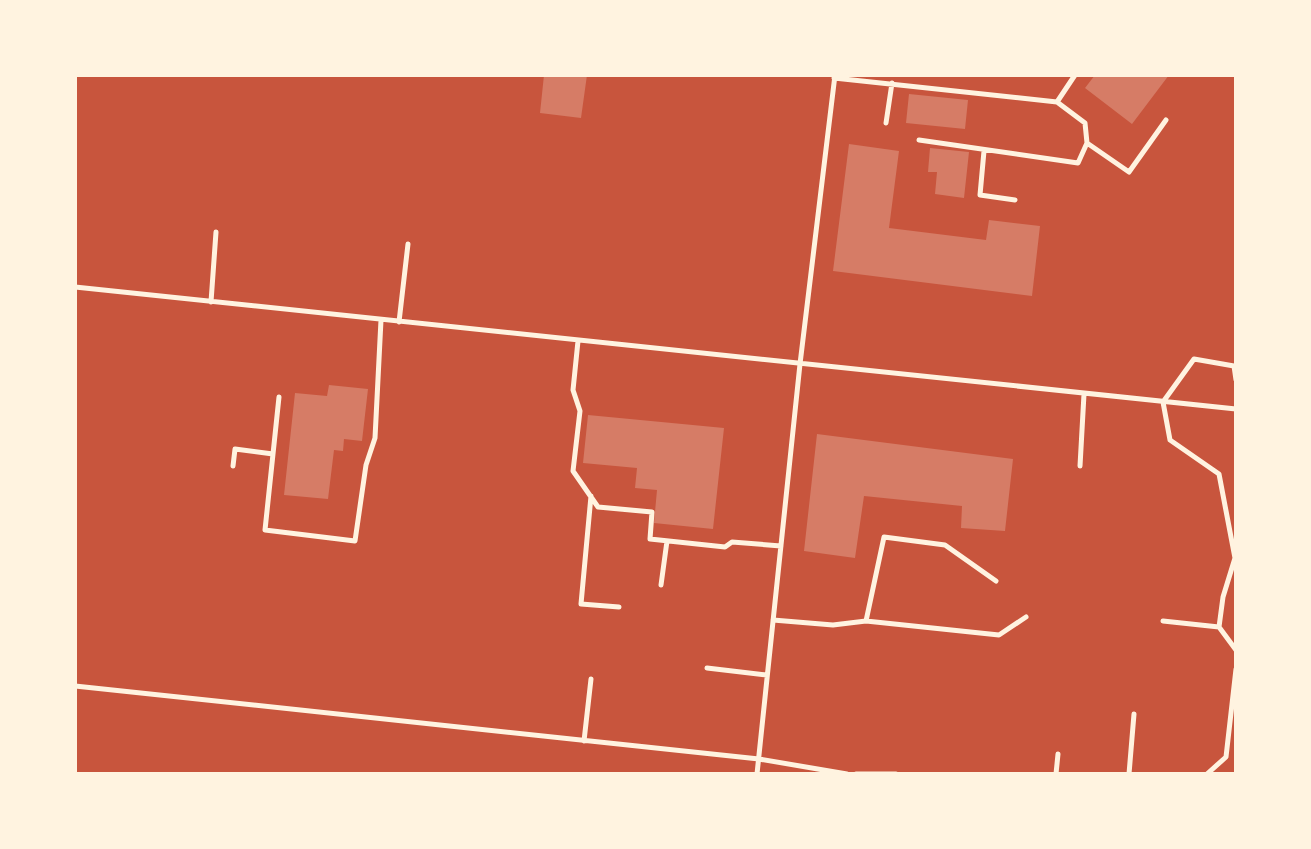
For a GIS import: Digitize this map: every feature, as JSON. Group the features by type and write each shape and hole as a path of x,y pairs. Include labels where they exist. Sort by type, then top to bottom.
{"lane":[{"path":"1057,102 1075,75"},
{"path":"757,774 800,364 835,76 1057,102 1085,123 1087,143 1078,163 919,140"},
{"path":"886,123 892,83"},
{"path":"1087,143 1129,172 1166,120"},
{"path":"984,151 980,195 1015,200"},
{"path":"211,302 216,232"},
{"path":"400,322 408,244"},
{"path":"75,287 1236,409"},
{"path":"279,397 265,530 355,541 366,465 375,438 381,320"},
{"path":"578,341 573,390 580,411 573,471 598,507 652,512 650,539 725,547 733,542 781,546"},
{"path":"1236,380 1234,366 1194,359 1163,402 1170,440 1219,474 1235,558 1223,597 1219,627 1236,650"},
{"path":"1080,466 1084,394"},
{"path":"233,466 235,449 273,454"},
{"path":"591,496 582,604 619,607"},
{"path":"866,621 884,537 945,545 996,581"},
{"path":"661,585 667,541"},
{"path":"773,620 833,625 866,621 999,635 1026,617"},
{"path":"1163,621 1219,627"},
{"path":"707,668 767,675"},
{"path":"1207,774 1226,757 1236,669"},
{"path":"584,741 591,679"},
{"path":"75,686 759,759 847,774"},
{"path":"1129,774 1134,714"},
{"path":"1056,774 1058,754"},
{"path":"856,774 896,774"}],"building":[{"path":"544,75 587,75 581,118 540,113"},
{"path":"1095,75 1169,75 1132,124 1085,88"},
{"path":"909,94 968,100 965,129 906,123"},
{"path":"849,144 899,151 889,228 986,240 989,220 1040,226 1032,296 833,271"},
{"path":"930,148 969,152 964,198 935,194 937,172 928,172"},
{"path":"329,385 368,389 362,441 344,439 343,451 334,450 328,499 284,495 295,393 327,396"},
{"path":"588,415 724,428 713,529 654,523 657,490 635,488 637,468 583,463"},
{"path":"817,434 1013,459 1005,531 961,528 962,506 864,496 855,558 804,551"}]}
